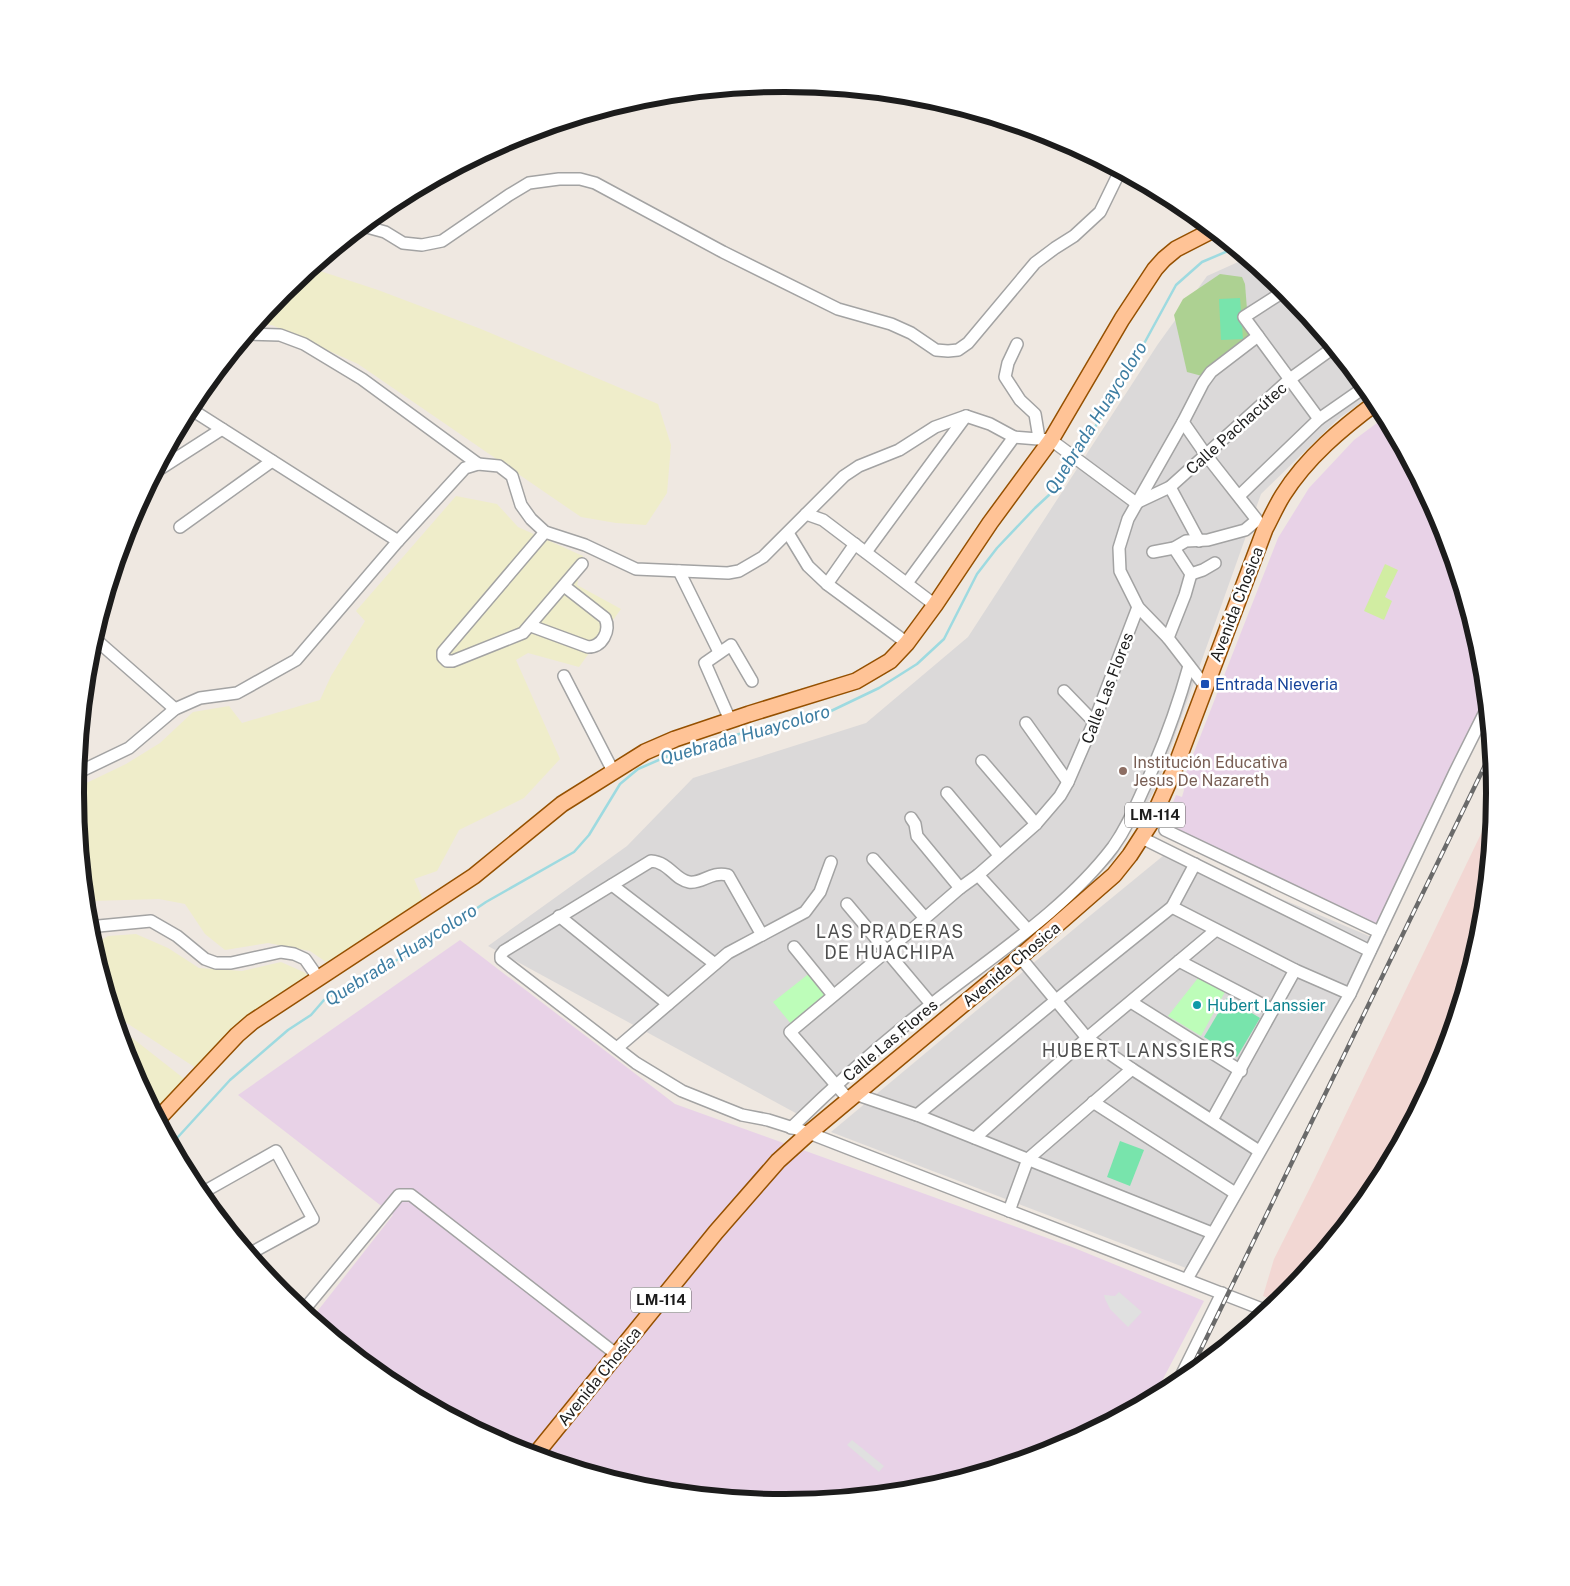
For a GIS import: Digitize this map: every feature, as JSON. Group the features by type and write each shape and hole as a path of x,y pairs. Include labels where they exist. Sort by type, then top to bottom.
{"main road":[{"path":"162,1115 245,1029 474,876 562,804 613,771 645,752 668,742 730,720 856,681 890,661 907,643 935,605 1154,270 1176,249 1207,233"},
{"name":"Avenida Chosica","path":"540,1450 716,1232 778,1161 807,1134 1020,957 1114,875 1142,838 1158,808 1175,768 1265,529 1284,494 1310,460 1348,423 1370,407"}],"street":[{"path":"370,228 385,232 403,243 422,245 442,241 529,183 559,179 595,183 723,252 838,309 891,324 911,333 936,350 948,351 958,350 968,344 1035,263 1074,236 1100,212 1118,176"},
{"path":"1279,295 1244,317 1319,419"},
{"path":"255,334 280,335 304,344 362,380 478,464"},
{"path":"1205,686 1168,638 1138,607 1120,571 1119,548 1128,519 1136,503 1183,422 1203,383 1211,372 1258,336"},
{"path":"1017,344 1008,363 1005,377 1020,400 1035,414 1045,439"},
{"name":"Calle Pachacútec","path":"1136,503 1170,487 1290,379 1329,351"},
{"path":"1239,496 1319,419 1359,391"},
{"path":"196,413 398,541"},
{"path":"84,770 129,748 175,709 200,698 236,694 296,660 398,541 465,468 478,464 499,466 512,476 521,505 531,519 545,532 585,545 636,569 712,573 739,571 763,557 844,476 859,466 899,450 936,427 966,416 990,424 1014,437 1045,439 1136,503"},
{"path":"866,552 966,416"},
{"path":"1153,552 1174,548 1186,541 1200,541 1245,530 1257,520 1206,455 1183,422"},
{"path":"166,465 222,429"},
{"path":"907,583 1014,437"},
{"path":"180,527 272,461"},
{"path":"1170,487 1200,541"},
{"path":"806,514 823,520 935,605"},
{"path":"545,532 443,652 443,657 447,661 453,661 523,633 582,564"},
{"path":"788,533 808,566 827,584 907,643"},
{"path":"827,584 855,544"},
{"path":"1174,548 1192,574"},
{"path":"1168,638 1192,574 1215,563"},
{"path":"679,571 720,652"},
{"path":"530,626 588,648 599,644 607,630 605,618 564,586"},
{"name":"Calle Las Flores","path":"836,1085 790,1032 960,888 978,875 1036,824 1060,796 1094,722 1138,607"},
{"path":"100,643 175,709"},
{"path":"730,720 705,663 731,644 752,681"},
{"name":"Calle Las Flores","path":"791,1128 836,1085 932,1004 1044,917 1097,866 1129,823 1176,712 1190,666"},
{"path":"564,676 613,771"},
{"path":"1064,690 1094,722"},
{"path":"1187,1279 1350,994 1482,718"},
{"path":"1026,723 1068,782"},
{"path":"982,761 1036,824"},
{"path":"947,793 999,855"},
{"path":"911,818 915,824 917,836 960,888"},
{"path":"1165,830 1379,932"},
{"path":"1142,838 1370,951"},
{"path":"873,859 925,918"},
{"path":"762,935 728,875 719,873 691,882 684,880 663,864 650,861 504,951 501,959 636,1063 682,1091 742,1116 768,1120 807,1134 1187,1279 1259,1309"},
{"path":"617,1048 728,953 805,912 820,892 831,862"},
{"path":"917,1116 1172,907 1195,864"},
{"path":"978,875 1028,930"},
{"path":"612,885 715,964"},
{"path":"847,904 932,1004"},
{"path":"1172,907 1295,970 1350,994"},
{"path":"559,916 668,1004"},
{"path":"96,926 151,921 177,936 204,959 216,963 231,963 281,952 294,954 304,959 319,979"},
{"path":"975,1138 1087,1038 1216,930"},
{"path":"794,946 833,995"},
{"path":"1020,957 1087,1038 1259,1151"},
{"path":"1179,961 1273,1010"},
{"path":"1212,1120 1295,970"},
{"path":"1130,1002 1241,1070"},
{"path":"1009,1211 1028,1159 1132,1069"},
{"path":"836,1085 852,1097 917,1116 1212,1233"},
{"path":"1093,1102 1236,1193"},
{"path":"207,1190 276,1151 313,1219 255,1251"},
{"path":"307,1306 399,1195 405,1194 411,1195 616,1354"},
{"path":"1184,1369 1222,1293"}],"shaded area":[{"path":"1241,261 1281,297 1312,331 1366,400 1338,419 1261,494 1157,786 1113,861 803,1117 488,946 627,846 693,778 866,723 968,637 1158,344 1207,276"},
{"path":"318,270 378,290 481,329 658,404 671,445 667,493 646,525 616,523 581,517 358,364 272,325 263,325 289,297"},
{"path":"1379,421 1414,483 1433,525 1449,568 1473,656 1481,709 1376,924 1164,824 1176,795 1182,797 1184,790 1182,783 1278,538 1309,488 1354,440"},
{"path":"456,496 497,504 518,527 583,556 577,585 621,609 579,667 528,653 516,660 560,759 524,798 459,830 437,871 414,879 423,900 353,947 326,962 310,951 268,943 225,950 205,934 185,904 159,899 92,901 85,839 84,784 126,764 160,743 193,712 229,706 242,723 320,700 331,676 365,621 356,611"},
{"path":"1485,825 1480,885 1473,930 1462,974 1449,1018 1433,1061 1414,1103 1368,1183 1341,1220 1281,1289 1270,1299 1263,1296 1274,1259"},
{"path":"1169,851 1383,942 1199,1273 831,1132 1086,919"},
{"path":"136,934 168,948 199,968 242,971 281,962 308,974 232,1029 196,1068 122,1020 100,941 108,936"},
{"path":"460,940 675,1104 1072,1247 1204,1301 1160,1385 1095,1422 1053,1441 1010,1457 922,1481 831,1493 739,1493 648,1481 560,1457 517,1441 475,1422 395,1376 358,1349 316,1313 393,1215 238,1095"},
{"path":"127,1034 187,1081 159,1109"},
{"path":"1119,1292 1142,1312 1128,1327 1110,1309 1105,1299 1104,1295 1115,1296"},
{"path":"852,1440 884,1466 879,1472 847,1445"}],"green space":[{"path":"1220,274 1242,277 1245,284 1249,335 1242,344 1202,376 1187,372 1174,315 1183,299"},
{"path":"1240,298 1243,339 1221,340 1219,299"},
{"path":"1385,564 1398,570 1385,597 1392,601 1384,620 1364,611"},
{"path":"811,972 830,996 792,1025 773,1002"},
{"path":"1198,978 1225,992 1201,1036 1168,1016"},
{"path":"1227,998 1260,1018 1237,1057 1204,1037"},
{"path":"1120,1141 1144,1150 1130,1186 1107,1177"}],"waterway":[{"name":"Quebrada Huaycoloro","path":"1078,454 1122,384 1176,285 1202,262 1229,251"},
{"name":"Quebrada Huaycoloro","path":"176,1140 230,1080 288,1030 311,1015 324,1000 372,975 433,938 486,902 574,852 589,835 620,784 638,769 668,756 709,746 739,734 776,729 831,711 879,688 917,664 944,639 977,574 997,548 1049,495 1074,461"}],"railway":[{"path":"1195,1361 1485,765"}],"place":[{"name":"Entrada Nieveria","path":"1205,684"},
{"name":"Institución Educativa Jesus De Nazareth","path":"1123,771"},
{"name":"Hubert Lanssier","path":"1197,1005"}],"district":[{"name":"LAS PRADERAS DE HUACHIPA","path":"890,942"},
{"name":"HUBERT LANSSIERS","path":"1139,1051"}]}
